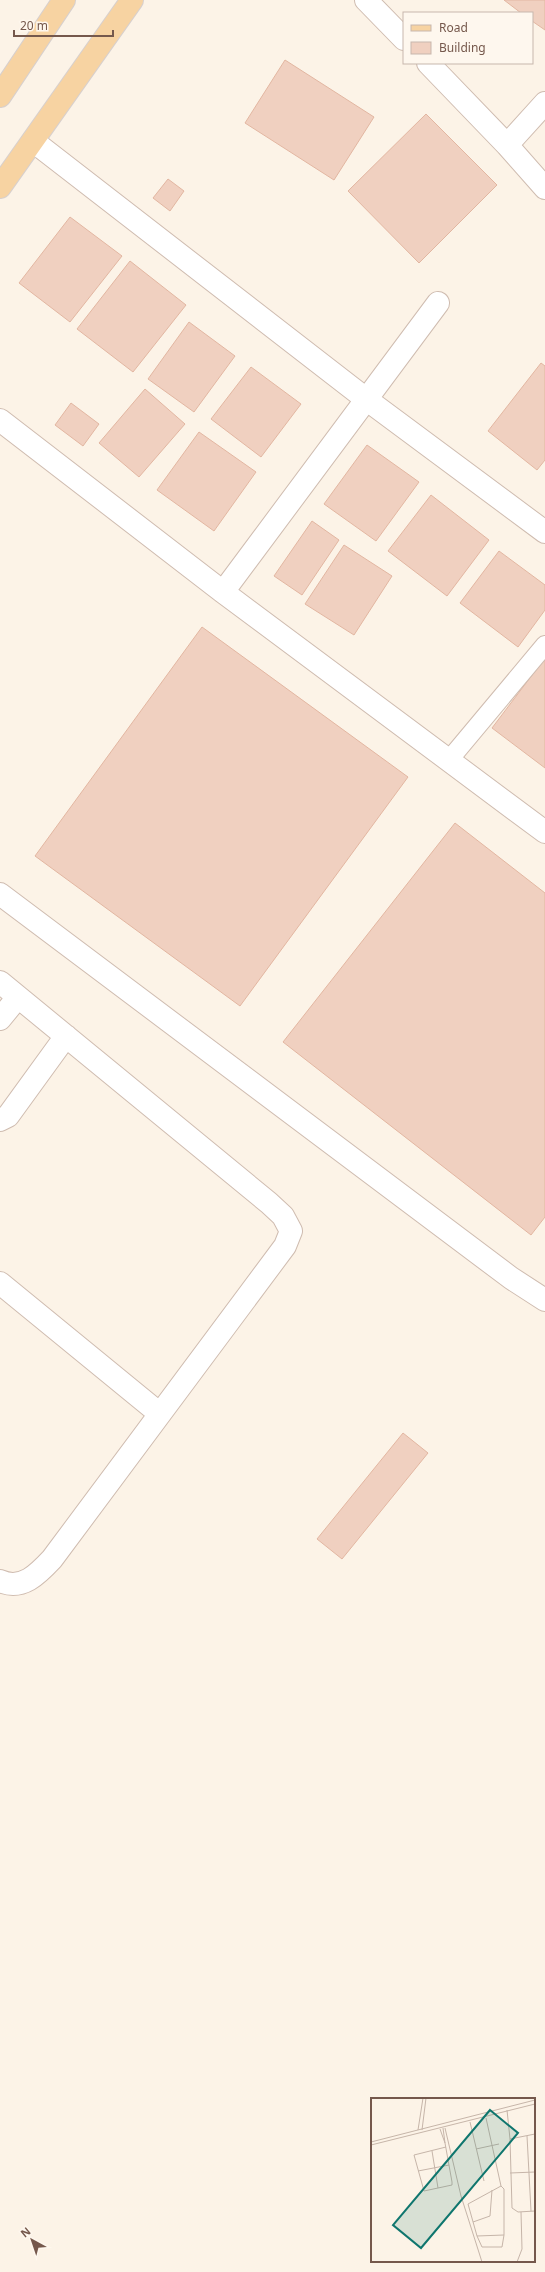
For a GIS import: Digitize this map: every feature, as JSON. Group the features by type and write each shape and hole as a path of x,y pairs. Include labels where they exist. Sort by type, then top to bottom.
{"main road":[{"path":"0,96 64,0"},
{"path":"0,187 132,0"}],"street":[{"path":"366,0 403,38"},
{"path":"429,64 507,145 545,188"},
{"path":"507,145 545,103"},
{"path":"33,141 366,399 545,532"},
{"path":"222,592 438,303"},
{"path":"0,420 222,592 545,832"},
{"path":"0,894 498,1268 545,1300"},
{"path":"0,982 269,1203 283,1216 291,1231 285,1246 52,1559 40,1572 23,1583 6,1584 0,1581"},
{"path":"0,1020 18,997"},
{"path":"0,1120 8,1116 66,1036"},
{"path":"0,1283 160,1414"}],"lane":[{"path":"449,760 545,645"}],"building":[{"path":"504,0 545,0 545,30 533,22 533,12 520,12"},
{"path":"285,60 374,117 334,180 245,123"},
{"path":"426,114 497,185 419,263 348,191"},
{"path":"168,179 184,191 170,211 153,198"},
{"path":"70,217 122,256 70,322 19,283"},
{"path":"130,261 186,305 133,372 77,329"},
{"path":"189,322 235,356 194,412 148,379"},
{"path":"541,363 545,366 545,460 537,470 488,431"},
{"path":"251,367 301,404 261,457 211,419"},
{"path":"145,389 185,424 139,477 99,443"},
{"path":"71,403 99,424 83,446 55,425"},
{"path":"199,432 256,472 214,531 157,490"},
{"path":"367,445 419,482 376,541 324,504"},
{"path":"431,495 489,540 447,596 388,551"},
{"path":"312,521 339,540 302,595 274,576"},
{"path":"344,545 392,576 354,635 305,604"},
{"path":"499,551 545,585 545,610 518,647 460,603"},
{"path":"202,627 408,777 240,1006 35,856"},
{"path":"545,658 545,768 492,728"},
{"path":"455,823 545,893 545,1217 531,1235 283,1042"},
{"path":"403,1433 428,1453 342,1559 317,1539"}]}
